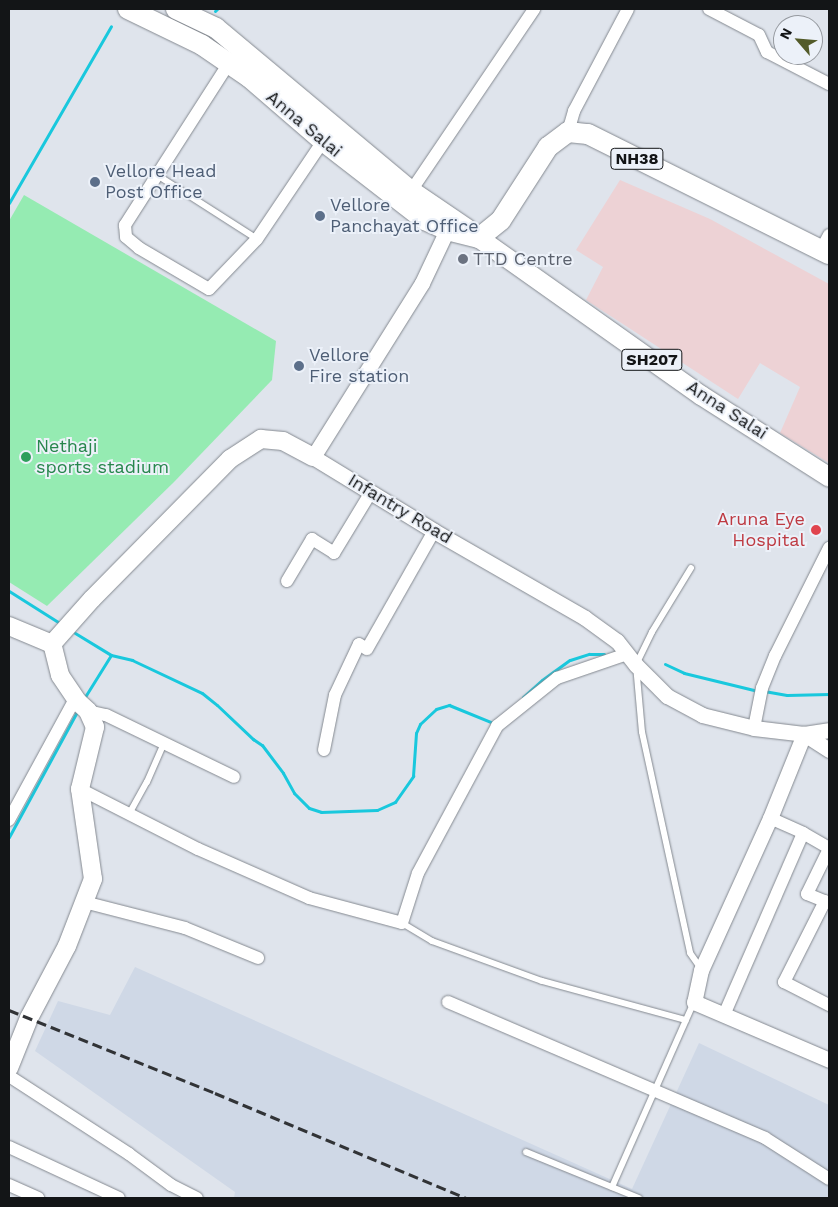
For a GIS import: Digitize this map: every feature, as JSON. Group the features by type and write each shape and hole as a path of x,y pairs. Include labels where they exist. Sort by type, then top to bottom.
{"highway":[{"name":"Anna Salai","path":"128,9 202,45 229,63 250,78 323,141 425,220 446,230 479,238"},
{"name":"Anna Salai","path":"188,11 216,28 411,191 479,238"},
{"path":"479,238 501,220 548,147 568,132"},
{"name":"NH38","path":"568,132 588,134 827,246"}],"main road":[{"name":"Anna Salai","path":"479,238 701,395 829,477"},
{"name":"Infantry Road","path":"52,644 92,599 230,459 261,439 283,441 313,457"},
{"path":"9,626 52,644 60,675 88,711 95,727 80,789 93,879 67,946 30,1018 9,1068"}],"street":[{"path":"411,191 534,9"},
{"path":"568,132 574,111 628,9"},
{"path":"709,9 759,35 767,52 829,84"},
{"path":"229,63 125,225 126,237 139,248 209,289 258,239 323,141"},
{"path":"313,457 422,283 446,230"},
{"name":"Infantry Road","path":"313,457 434,531 585,618 618,641 632,659 667,696 702,715 754,728 804,734 829,730"},
{"path":"286,581 312,539 334,553 371,492"},
{"path":"324,750 335,695 359,644 367,649 434,531"},
{"path":"754,728 762,688 775,656 829,548"},
{"path":"80,789 198,849 310,898 402,923 418,873 496,726 557,678 632,659"},
{"path":"9,820 76,698"},
{"path":"88,711 106,715 234,776"},
{"path":"828,1055 694,1002 701,970 770,818 804,734 829,750"},
{"path":"770,818 804,833 829,849 807,894 827,902 784,982 829,1005"},
{"path":"724,1015 804,833"},
{"path":"84,902 185,928 258,958"},
{"path":"448,1002 765,1138 829,1179"},
{"path":"9,1076 129,1154 171,1185 197,1198"},
{"path":"9,1147 119,1198"},
{"path":"9,1186 38,1198"}],"lane":[{"path":"158,174 258,239"},
{"path":"692,568 652,632 632,659 644,742 690,953 701,970"},
{"path":"129,814 148,782 164,743"},
{"path":"402,923 432,941 542,981 686,1020"},
{"path":"612,1187 694,1002"},
{"path":"526,1152 639,1198"}],"shaded area":[{"path":"620,180 710,219 829,284 829,463 780,433 800,387 760,363 738,399 586,300 603,267 576,250"},
{"path":"135,967 632,1189 699,1043 829,1105 829,1198 234,1198 235,1192 35,1051 58,1001 110,1015"}],"green space":[{"path":"24,195 276,341 272,380 174,482 47,606 9,582 9,221"}],"waterway":[{"path":"9,203 111,26"},
{"path":"9,591 58,622"},
{"path":"75,633 111,655"},
{"path":"523,697 542,680 570,660 589,654 604,654"},
{"path":"83,700 111,655 132,660 202,693 217,705 262,745 283,773 294,793 309,808 321,812 377,810 395,802 413,776 416,733 420,724 436,709 449,705 493,723 496,721"},
{"path":"665,664 684,673 758,691"},
{"path":"764,691 787,695 829,694"},
{"path":"9,837 78,710"}],"railway":[{"path":"9,1010 215,1093 466,1198"}],"place":[{"name":"Vellore Head Post Office","path":"95,182"},
{"name":"Vellore Panchayat Office","path":"320,216"},
{"name":"TTD Centre","path":"463,259"},
{"name":"Vellore Fire station","path":"299,366"},
{"name":"Nethaji sports stadium","path":"26,457"},
{"name":"Aruna Eye Hospital","path":"816,530"}]}
